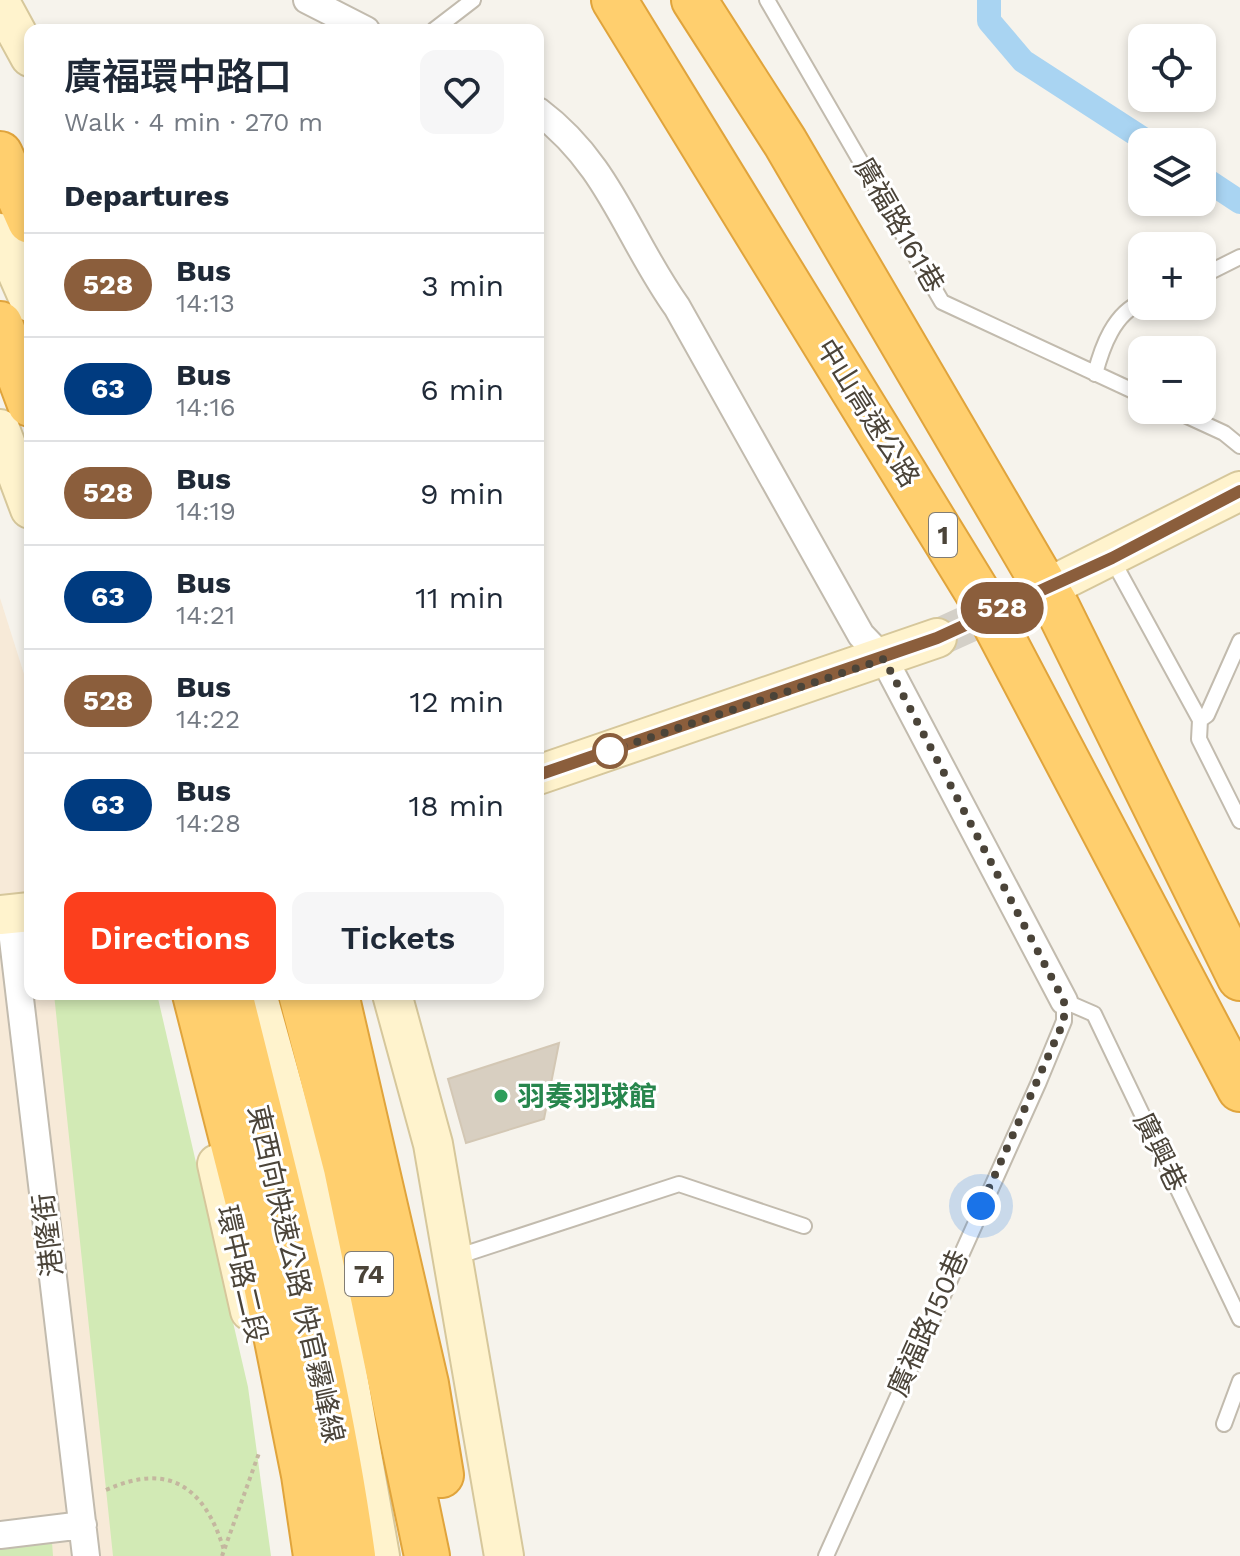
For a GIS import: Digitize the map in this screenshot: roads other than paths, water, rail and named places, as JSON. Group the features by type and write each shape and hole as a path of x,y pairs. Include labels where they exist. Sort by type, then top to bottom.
{"highway":[{"name":"中山高速公路","path":"614,0 984,603 1240,1089"},
{"name":"1","path":"694,0 785,142 1057,607 1240,978"},
{"path":"0,154 24,208"},
{"path":"0,324 24,388"},
{"path":"197,1000 255,1230 304,1475 316,1556"},
{"name":"東西向快速公路 快官霧峰線","path":"231,1000 313,1331 341,1467 353,1556"},
{"name":"74","path":"303,1000 346,1168 427,1556"},
{"path":"337,1000 426,1384 453,1556"}],"street":[{"path":"307,0 354,24"},
{"path":"0,2 24,46"},
{"path":"544,117 594,165 617,201 645,260 677,307 861,635 884,659 1064,1001"},
{"path":"0,233 24,288"},
{"path":"0,277 24,330"},
{"path":"0,429 24,493"},
{"path":"1047,588 1240,491"},
{"path":"544,773 884,659 937,638"},
{"name":"港隆街","path":"13,914 86,1556"},
{"name":"環中路二段","path":"178,1000 283,1459 299,1556"},
{"path":"259,1000 321,1224 380,1556"},
{"path":"277,1000 342,1243 394,1556"},
{"path":"394,1000 433,1144 504,1556"},
{"path":"0,1535 83,1525"}],"lane":[{"path":"442,24 473,0"},
{"name":"廣福路161巷","path":"767,0 942,302 1128,389"},
{"path":"1216,269 1240,257"},
{"path":"1095,374 1103,344 1128,310"},
{"path":"1204,424 1224,433 1240,446"},
{"path":"1112,558 1200,720 1199,739 1240,821"},
{"path":"1200,720 1207,715 1240,641"},
{"path":"1226,793 1240,783"},
{"name":"廣興巷","path":"1064,1001 1094,1014 1240,1319"},
{"name":"廣福路150巷","path":"826,1556 1038,1084 1064,1021 1064,1001"},
{"path":"453,1258 679,1184 804,1226"},
{"path":"1224,1424 1240,1381"}],"waterway":[{"path":"989,0 989,21 1023,61 1128,129"},
{"path":"1216,186 1240,202"}],"tunnel":[{"path":"937,638 1047,588"}],"place":[{"name":"羽奏羽球館","path":"501,1096"}]}
